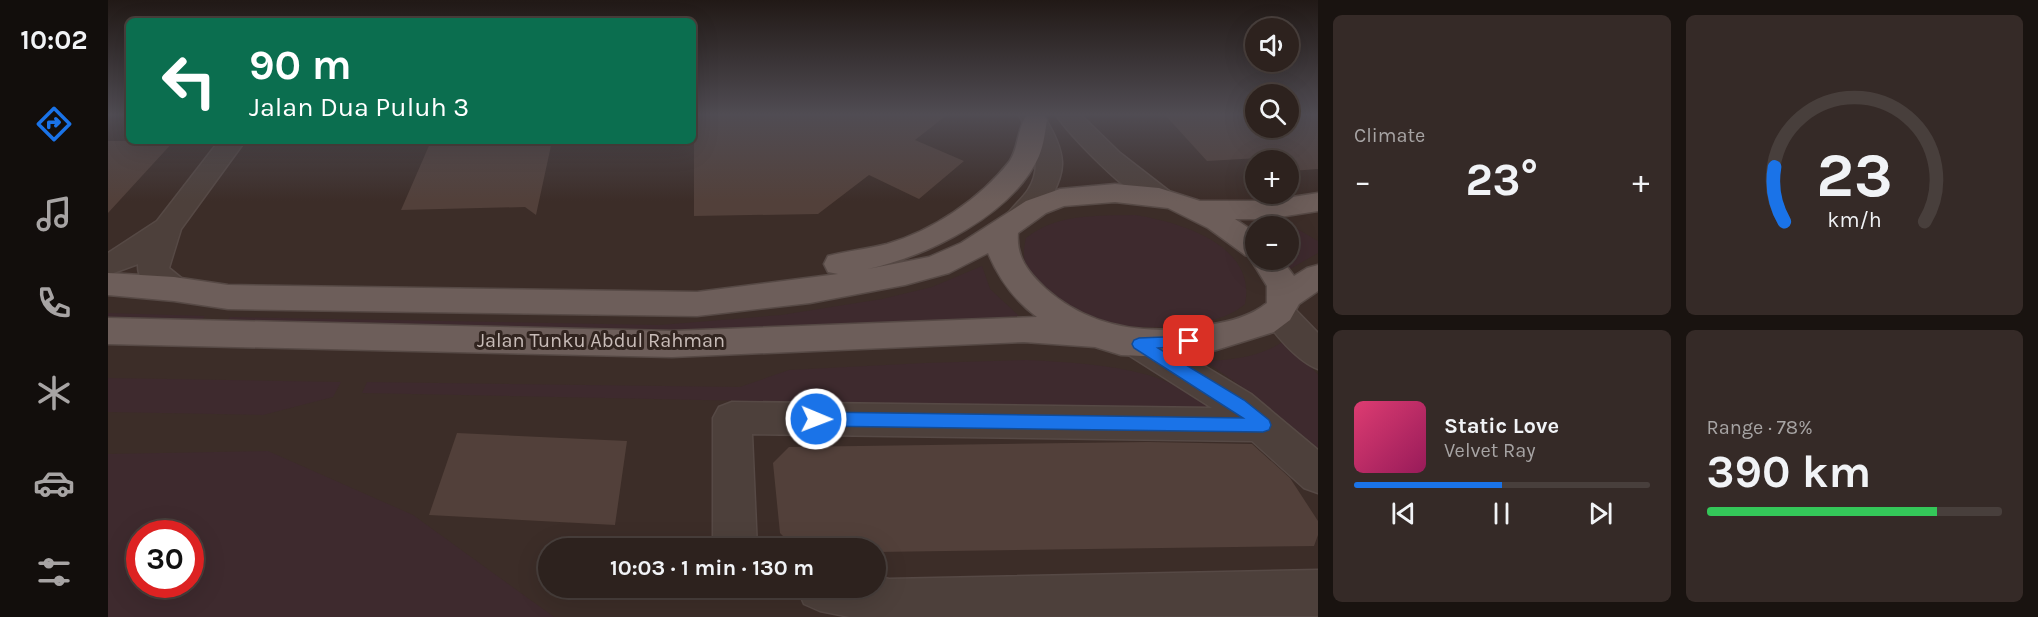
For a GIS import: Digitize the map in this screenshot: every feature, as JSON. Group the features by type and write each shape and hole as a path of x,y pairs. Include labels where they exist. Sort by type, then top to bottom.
{"main road":[{"path":"697,304 746,284 908,248 965,217 988,199 1021,163 1029,144"},
{"name":"Jalan Tunku Abdul Rahman","path":"108,284 174,289 228,297 697,304 810,291 905,274 938,265 972,250 1036,207 1060,198 1115,193 1159,197 1200,210"},
{"path":"1200,210 1266,210 1318,202"},
{"path":"1200,210 1245,240"},
{"path":"1012,222 1002,250 1013,273 1032,296 1052,312 1094,334 1139,344 1220,337 1267,321 1281,306 1318,276"},
{"path":"1273,270 1283,285 1281,306"},
{"name":"Jalan Tunku Abdul Rahman","path":"108,331 672,344 1024,329 1094,334"}],"street":[{"path":"108,264 124,260 167,228 230,144"},
{"path":"1012,222 1042,189 1049,169 1046,144"},
{"path":"1093,144 1126,174 1159,197"},
{"path":"167,228 165,238 153,257 153,270 162,282 174,289"},
{"path":"1281,306 1318,355"},
{"path":"1139,344 1238,405 1318,475"},
{"path":"735,538 732,418 1263,425"},
{"path":"869,598 889,602 1066,608 1318,593"}],"shaded area":[{"path":"1135,215 1153,218 1193,231 1211,240 1227,252 1239,266 1246,284 1245,304 1230,314 1209,321 1185,325 1133,327 1108,323 1087,318 1067,308 1034,278 1027,267 1024,254 1026,238 1038,230 1064,220 1092,216"},
{"path":"1299,230 1318,241 1318,253 1299,264"},
{"path":"982,266 990,289 1019,316 872,327 659,334 224,325 230,317 660,325 781,315 882,299 932,287"},
{"path":"108,313 205,316 199,325 108,322"},
{"path":"1287,339 1318,375 1318,448 1255,396 1205,361 1227,360 1258,354"},
{"path":"1027,360 1103,366 1133,371 1171,384 1194,395 1208,403 1208,407 1202,410 865,407 751,401 362,393 367,382 740,387 789,370"},
{"path":"108,378 341,382 333,397 263,415 108,412"},
{"path":"268,451 413,515 554,617 108,617 108,454"}],"building":[{"path":"108,144 171,144 108,213"},
{"path":"430,144 551,144 536,215 525,207 401,210"},
{"path":"694,144 924,144 964,161 919,199 869,175 818,214 694,216"},
{"path":"1191,144 1318,144 1318,169 1299,170 1299,150 1245,150 1245,159 1207,161"},
{"path":"457,433 627,441 615,525 429,515"},
{"path":"1148,442 1252,444 1290,478 1318,521 1318,535 1314,546 886,552 886,538 785,538 780,533 773,463 789,447"}],"route":[{"path":"816,419 1263,425 1238,405 1139,344 1189,341"}]}
